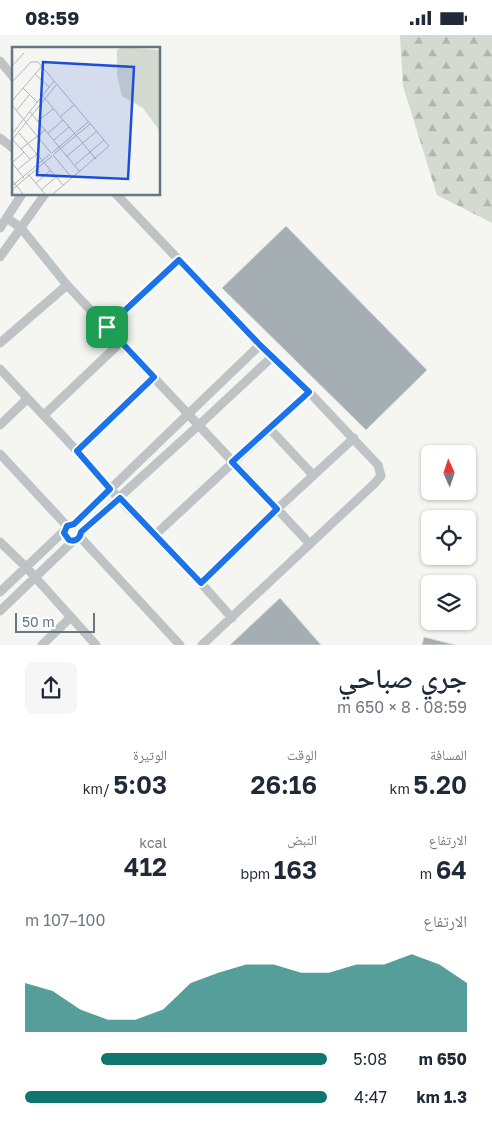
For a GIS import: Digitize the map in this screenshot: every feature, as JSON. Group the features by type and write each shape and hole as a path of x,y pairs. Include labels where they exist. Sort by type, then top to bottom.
{"street":[{"path":"0,61 12,76"},
{"path":"0,138 12,147"},
{"path":"0,228 21,195"},
{"path":"0,257 44,195"},
{"path":"117,195 260,345 354,438 381,471 380,478 202,645"},
{"path":"7,218 21,228 68,285 310,544"},
{"path":"107,327 179,260"},
{"path":"0,343 68,285"},
{"path":"44,415 122,342"},
{"path":"0,592 189,415 260,345"},
{"path":"0,611 272,357"},
{"path":"0,369 232,618"},
{"path":"77,451 154,377"},
{"path":"155,535 309,392"},
{"path":"0,425 27,399"},
{"path":"269,428 313,475"},
{"path":"201,583 354,438"},
{"path":"0,454 68,527 79,527 78,537 180,645"},
{"path":"68,527 67,539 78,537"},
{"path":"0,542 26,567 96,645"},
{"path":"42,645 71,617"}],"green space":[{"path":"400,35 492,35 492,223 437,195 403,86"}],"building":[{"path":"286,226 427,370 366,430 222,288"},
{"path":"280,598 321,645 230,645"},
{"path":"424,637 455,645 422,645"}],"route":[{"path":"179,260 260,345 309,392 232,462 277,509 201,583 120,498 81,532 77,540 69,540 65,535 66,527 74,524 110,489 77,451 154,377 107,327 179,260"}]}
